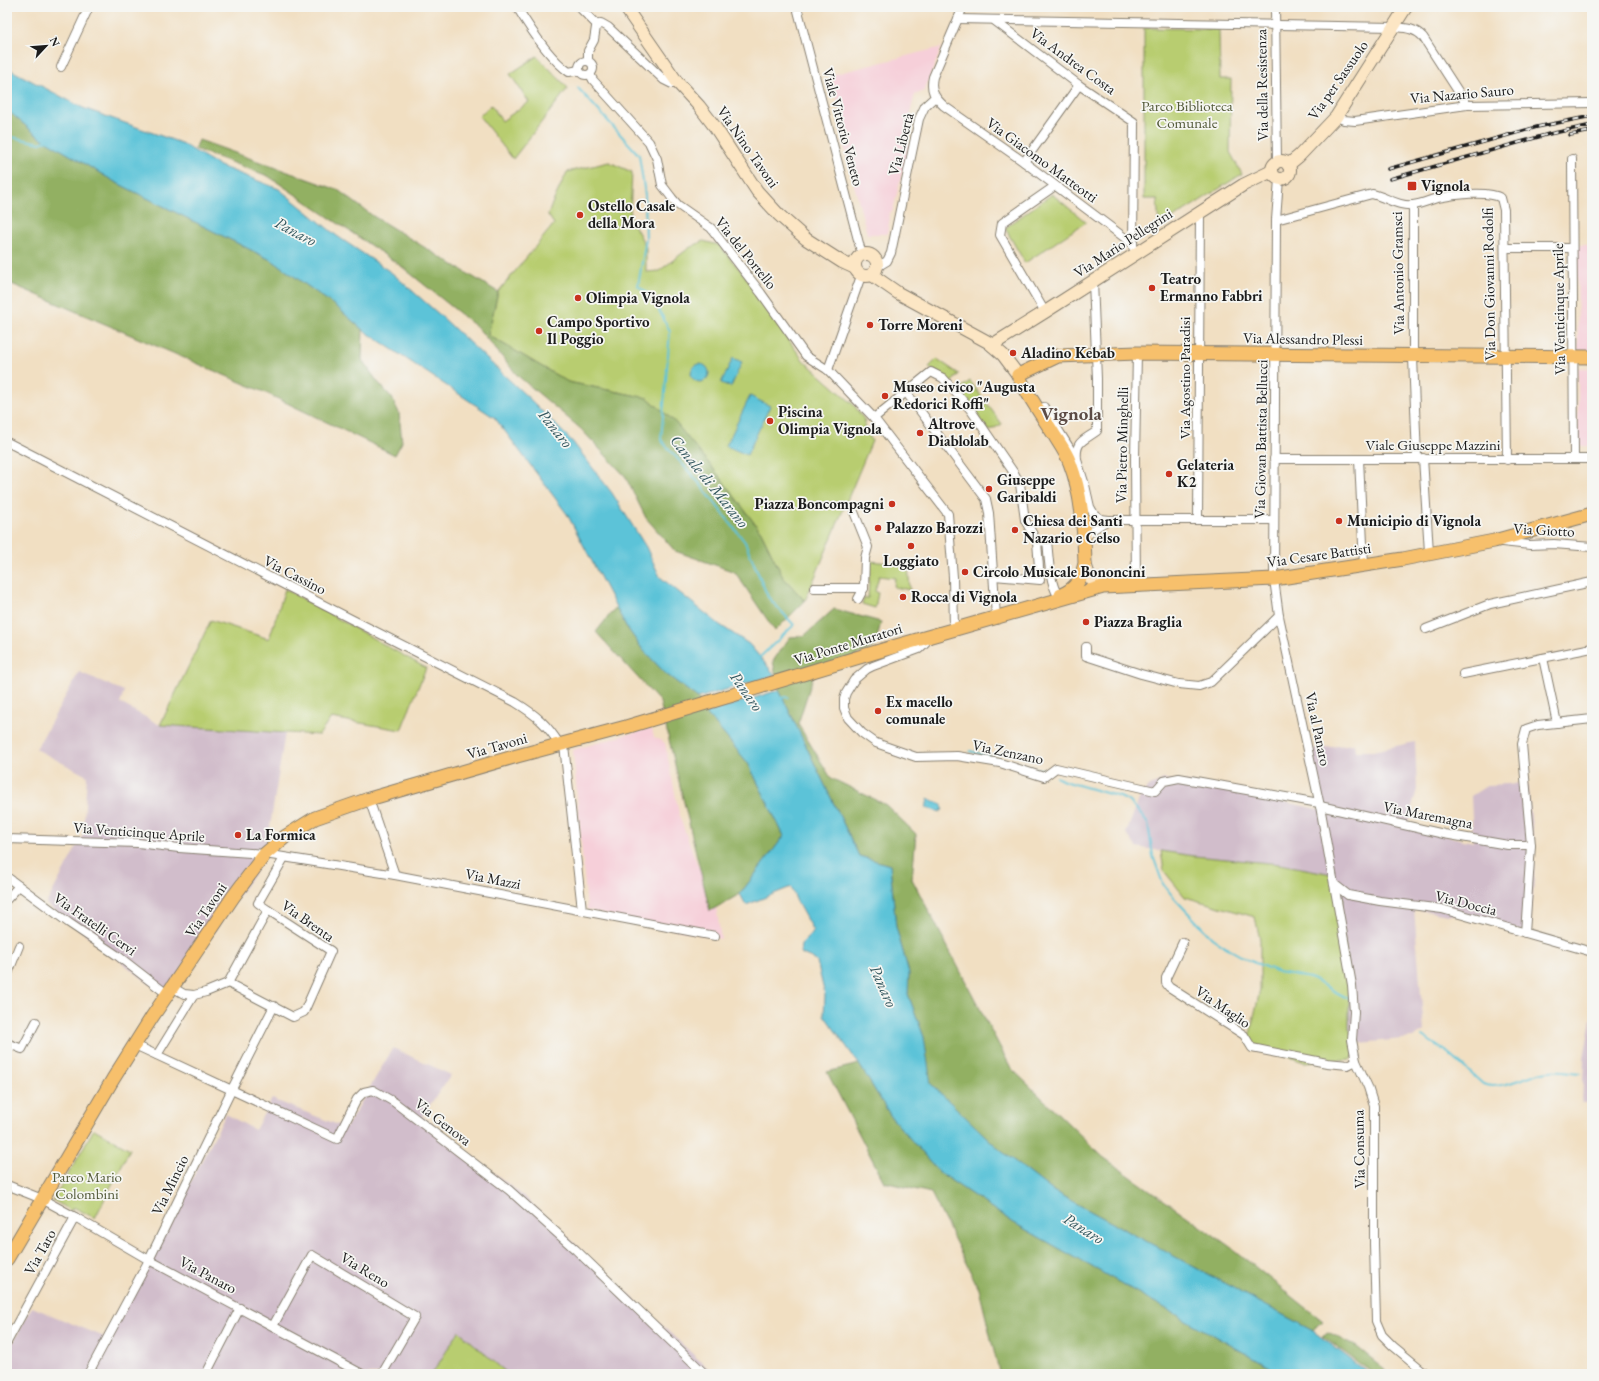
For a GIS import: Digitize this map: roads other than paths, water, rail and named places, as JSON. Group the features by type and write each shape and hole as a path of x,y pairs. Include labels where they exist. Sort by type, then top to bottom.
{"main road":[{"name":"Via Nino Tavoni","path":"626,7 677,82 708,116 751,183 779,215 817,247 842,262 866,271 898,293 992,345 1003,355 1018,375"},
{"name":"Via per Sassuolo","path":"1279,169 1302,153 1336,117 1406,7"},
{"name":"Via Mario Pellegrini","path":"992,345 1093,281 1133,250 1200,213 1252,181 1279,169"},
{"path":"867,254 873,257 876,262 866,271 856,260 862,255 867,254"},
{"name":"Via Alessandro Plessi","path":"1018,375 1058,356 1095,354 1199,353 1592,357"},
{"path":"1018,375 1027,393 1064,450 1070,462 1081,508 1085,563 1089,576 1093,582 1097,586 1103,587"},
{"name":"Via Cesare Battisti","path":"1052,599 1073,596 1103,587 1274,579 1403,559 1430,552 1494,541 1592,514"},
{"path":"1052,599 1072,589 1076,585 1080,579 1085,563"},
{"name":"Via Ponte Muratori","path":"657,718 1052,599"},
{"name":"Via Tavoni","path":"7,1259 135,1045 170,991 233,897 265,854 286,836 315,818 369,799 517,756 657,718"}],"street":[{"path":"61,67 90,7"},
{"path":"517,7 536,37 560,65 569,72 579,70"},
{"path":"578,7 597,25"},
{"name":"Viale Vittorio Veneto","path":"797,7 862,255"},
{"path":"935,97 931,86 933,77 963,7"},
{"name":"Via della Resistenza","path":"1276,7 1275,24 1279,169"},
{"path":"958,19 995,21 1275,24 1394,27 1411,29 1419,33 1467,105"},
{"name":"Via Andrea Costa","path":"995,21 1079,85 1134,122 1133,250"},
{"path":"597,25 601,23 608,27 664,80 672,84 677,82"},
{"path":"579,70 584,75 590,74 592,70 593,66 588,61 588,52 594,40 597,25"},
{"path":"579,70 580,64 583,61 588,61"},
{"name":"Via del Portello","path":"590,74 593,80 644,135 652,146 657,159 662,185 669,195 678,205 711,228 761,293 806,356 828,370 874,418 948,514 954,577 954,629"},
{"path":"1024,162 1079,85"},
{"name":"Via Giacomo Matteotti","path":"935,97 950,110 1024,162 1133,250"},
{"name":"Via Libertà","path":"866,271 886,261 890,253 919,119 926,106 935,97"},
{"name":"Via Nazario Sauro","path":"1336,117 1344,120 1355,121 1467,105 1494,103 1592,103"},
{"name":"Via Venticinque Aprile","path":"1572,159 1574,458"},
{"name":"Via Giovan Battista Bellucci","path":"1274,579 1276,220 1279,169"},
{"path":"1045,312 1000,235 1002,223 1055,186"},
{"name":"Via Don Giovanni Rodolfi","path":"1413,205 1448,196 1490,193 1501,198 1504,206 1507,460"},
{"name":"Via Antonio Gramsci","path":"1276,220 1372,194 1383,197 1392,202 1413,205 1413,356 1420,458 1430,552"},
{"name":"Via Agostino Paradisi","path":"1198,520 1200,213"},
{"path":"1505,248 1572,248"},
{"path":"828,370 866,271"},
{"path":"1093,281 1097,379 1097,430 1079,444 1076,449 1077,460 1090,507 1094,514 1102,519 1109,520 1274,520"},
{"name":"Via Pietro Minghelli","path":"1136,585 1135,520 1137,353"},
{"path":"874,418 931,372 942,378 970,409 1011,468 1020,484 1025,520 1038,542 1040,580 994,576"},
{"path":"1018,375 1032,390 1077,460"},
{"path":"906,392 986,499 989,513 996,617"},
{"name":"Via Cassino","path":"7,442 350,619 515,702 536,715 562,745"},
{"name":"Viale Giuseppe Mazzini","path":"1274,459 1420,458 1507,460 1592,458"},
{"path":"1359,459 1364,565"},
{"path":"854,512 868,547 865,558 864,588 858,599"},
{"path":"1084,539 1097,525 1109,520"},
{"path":"1038,542 1047,541 1054,589 1052,599"},
{"name":"Via Giotto","path":"1494,541 1530,545 1554,544 1592,547"},
{"name":"Via al Panaro","path":"1274,579 1279,616 1320,805 1334,884"},
{"path":"1426,629 1490,604 1592,582"},
{"path":"814,588 864,588"},
{"path":"1086,647 1086,656 1141,674 1179,684 1199,686 1211,682 1279,616"},
{"name":"Via Zenzano","path":"932,636 919,649 867,669 854,680 846,693 844,708 848,718 862,733 876,743 916,757 964,757 1000,763 1044,777 1056,768 1155,791 1164,781 1179,778 1320,805"},
{"path":"1463,674 1592,648"},
{"path":"1543,658 1557,723"},
{"path":"1525,933 1531,845 1522,744 1526,729 1538,725 1592,719"},
{"path":"562,745 582,910"},
{"path":"369,799 395,875"},
{"name":"Via Maremagna","path":"1320,805 1444,834 1508,845 1531,845"},
{"name":"Via Venticinque Aprile","path":"8,842 138,843 179,848 265,854"},
{"name":"Via Mazzi","path":"265,854 395,875 715,936"},
{"path":"157,1055 194,995 228,983 268,910 258,903 284,858"},
{"name":"Via Fratelli Cervi","path":"7,877 170,991 194,995"},
{"name":"Via Doccia","path":"1334,884 1348,895 1380,901 1442,909 1592,952"},
{"name":"Via Consuma","path":"1334,884 1352,985 1354,1012 1352,1040 1356,1061 1368,1087 1374,1106 1374,1244 1376,1321 1382,1335 1392,1346 1427,1374"},
{"path":"7,899 19,886"},
{"name":"Via Brenta","path":"268,910 331,951 304,1012 293,1016 274,1006"},
{"name":"Via Maglio","path":"1183,942 1166,978 1166,983 1169,987 1244,1034 1252,1048 1327,1063 1348,1064 1356,1061"},
{"path":"7,970 9,971 20,946"},
{"path":"228,983 274,1006"},
{"name":"Via Mincio","path":"88,1374 149,1260 274,1006"},
{"path":"7,1042 22,1049 36,1022"},
{"name":"Via Genova","path":"135,1045 337,1139 357,1099 364,1092 373,1090 394,1102 509,1190 576,1250 705,1374"},
{"name":"Via Panaro","path":"7,1185 42,1199 149,1260 362,1374"},
{"name":"Via Taro","path":"7,1342 75,1217"},
{"name":"Via Reno","path":"273,1326 312,1255 415,1317 382,1374"},
{"path":"206,1374 240,1308"}],"water":[{"name":"Panaro","path":"7,68 83,108 181,143 220,166 279,189 337,236 392,273 441,316 535,404 572,441 612,493 646,547 660,577 720,625 749,644 775,675 698,698 666,674 643,650 626,626 567,514 495,418 363,330 338,308 273,261 115,182 38,136 7,110"},
{"path":"733,358 742,362 731,387 721,383"},
{"path":"696,364 704,364 709,369 707,380 704,382 696,382 691,377 691,369"},
{"path":"750,396 770,406 747,455 726,446"},
{"name":"Panaro","path":"779,690 859,856 890,865 896,927 909,973 908,994 924,1037 931,1084 1000,1150 1053,1191 1313,1331 1370,1374 1282,1374 1014,1223 940,1173 892,1118 859,1064 824,1015 825,995 817,962 802,954 801,950 802,944 813,931 797,902 791,887 746,905 740,894 784,836 748,763 706,713"},
{"path":"928,799 942,804 942,811 940,810 940,812 926,808"}],"waterway":[{"name":"Canale di Marano","path":"578,88 639,155 645,195 646,239 638,286 652,297 670,331 661,440 700,484 745,542 768,597 794,625 759,658"},
{"path":"7,136 40,143 48,140"},
{"path":"779,698 788,697"},
{"path":"970,751 1031,768 1046,770"},
{"path":"1056,777 1064,781 1120,797 1130,802 1148,824 1153,856 1163,884 1212,938 1248,960 1278,972 1310,978 1349,999"},
{"path":"1422,1036 1448,1053 1483,1084 1490,1086 1506,1084 1541,1072 1561,1071 1580,1073"}],"railway":[{"path":"1388,169 1537,127 1592,116"},
{"path":"1390,179 1549,134 1592,125"},
{"path":"1570,135 1592,131"}],"place":[{"name":"Vignola","path":"1412,186"},
{"name":"Ostello Casale della Mora","path":"580,215"},
{"name":"Teatro Ermanno Fabbri","path":"1152,288"},
{"name":"Olimpia Vignola","path":"578,298"},
{"name":"Torre Moreni","path":"870,325"},
{"name":"Campo Sportivo Il Poggio","path":"539,331"},
{"name":"Aladino Kebab","path":"1013,353"},
{"name":"Museo civico \"Augusta Redorici Roffi\"","path":"885,396"},
{"name":"Piscina Olimpia Vignola","path":"770,421"},
{"name":"Altrove Diablolab","path":"920,433"},
{"name":"Gelateria K2","path":"1169,474"},
{"name":"Giuseppe Garibaldi","path":"989,489"},
{"name":"Piazza Boncompagni","path":"892,504"},
{"name":"Municipio di Vignola","path":"1339,521"},
{"name":"Palazzo Barozzi","path":"878,528"},
{"name":"Chiesa dei Santi Nazario e Celso","path":"1015,530"},
{"name":"Loggiato","path":"911,546"},
{"name":"Circolo Musicale Bononcini","path":"965,572"},
{"name":"Rocca di Vignola","path":"903,597"},
{"name":"Piazza Braglia","path":"1086,622"},
{"name":"Ex macello comunale","path":"878,711"},
{"name":"La Formica","path":"238,835"}],"district":[{"name":"Vignola","path":"1071,413"}],"park label":[{"name":"Parco Biblioteca Comunale","path":"1187,114"},
{"name":"Parco Mario Colombini","path":"87,1186"}]}
